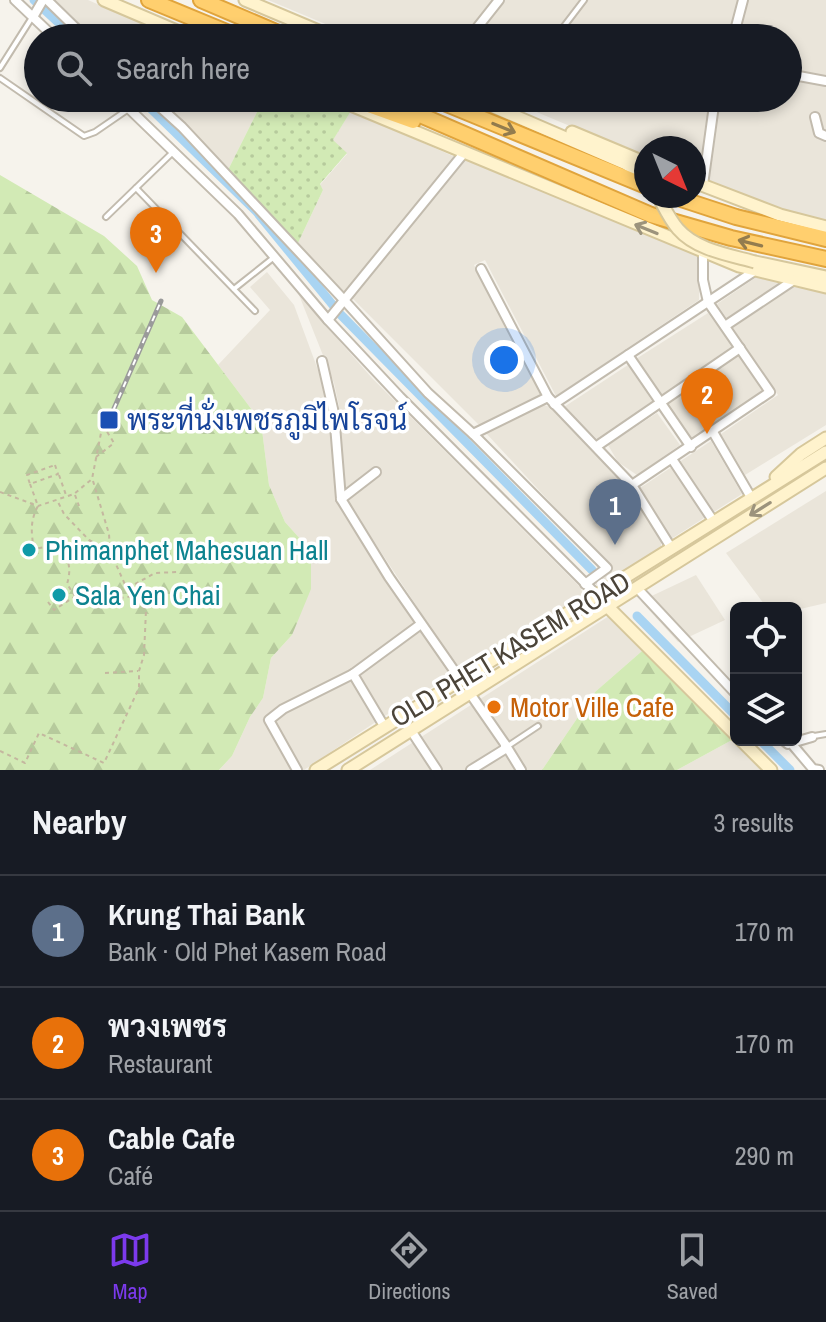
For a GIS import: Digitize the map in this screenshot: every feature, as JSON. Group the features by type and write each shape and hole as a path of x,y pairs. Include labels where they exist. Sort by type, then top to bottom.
{"highway":[{"path":"149,0 207,24"},
{"path":"201,0 257,24"},
{"path":"388,112 545,169"},
{"path":"413,112 651,215 731,238 826,259"},
{"path":"466,112 634,181"},
{"path":"706,207 826,239"}],"main road":[{"path":"104,0 150,24"},
{"path":"245,0 302,24"},
{"path":"367,112 703,252 755,266 826,277"},
{"path":"506,112 634,169"},
{"path":"531,112 634,158"},
{"path":"706,186 780,215 826,227"},
{"path":"665,208 678,230 704,247 794,280 826,287"},
{"path":"752,499 801,454 826,438"},
{"name":"OLD PHET KASEM ROAD","path":"316,770 826,452"},
{"name":"OLD PHET KASEM ROAD","path":"348,770 826,468"},
{"path":"607,606 730,729"},
{"path":"747,746 771,770"}],"street":[{"path":"15,0 42,24"},
{"path":"34,15 44,0 71,24"},
{"path":"480,24 499,0"},
{"path":"737,24 743,0"},
{"path":"802,77 826,81"},
{"path":"133,112 238,214 400,397 598,596"},
{"path":"165,112 428,393 607,568 585,584"},
{"path":"706,143 712,112"},
{"path":"815,117 819,133 826,136"},
{"path":"330,318 464,153"},
{"path":"632,485 770,392 708,302 703,280 703,252"},
{"path":"473,434 551,400 628,355 708,302 755,266"},
{"path":"481,269 551,400 632,485 672,549"},
{"path":"725,326 794,280"},
{"path":"597,446 740,348"},
{"path":"628,355 691,447"},
{"path":"322,361 334,413 341,499 460,679"},
{"path":"713,432 752,499"},
{"path":"672,459 714,522"},
{"path":"341,499 376,472"},
{"path":"637,588 730,688"},
{"path":"297,770 269,720 283,709 353,674 421,624"},
{"path":"353,674 384,726"},
{"path":"469,692 521,770"},
{"path":"410,729 437,770"},
{"path":"802,739 812,737"},
{"path":"471,770 505,749 506,745"},
{"path":"791,746 813,769 822,770"}],"lane":[{"path":"566,24 584,0"},
{"path":"28,24 34,15"},
{"path":"0,68 24,31"},
{"path":"0,78 24,95"},
{"path":"49,112 84,136 123,112"},
{"path":"106,217 174,152"},
{"path":"136,188 255,311"},
{"path":"234,289 274,256"},
{"path":"506,745 538,726"},
{"path":"812,737 826,734"}],"path":[{"path":"102,770 139,688 146,610 127,589 110,551 109,534 92,479 101,433 109,420"},
{"path":"95,458 114,443 105,429"},
{"path":"66,497 55,465 27,475 38,506 32,518 34,549 55,545 66,555 71,571 67,584 75,596"},
{"path":"30,484 58,474"},
{"path":"0,492 38,506 74,494 92,479"},
{"path":"74,494 79,506"},
{"path":"57,500 64,514 89,540 110,551"},
{"path":"127,589 155,573 179,572"},
{"path":"48,602 54,610 75,596 88,594 119,600 133,595"},
{"path":"105,673 139,671"},
{"path":"0,751 25,763 39,733 104,763"}],"shaded area":[{"path":"48,0 88,0 144,24 67,24 45,4"},
{"path":"268,0 826,0 826,224 778,211 706,184 706,136 634,136 634,153 536,112 802,112 802,24 325,24"},
{"path":"162,112 257,112 227,172"},
{"path":"353,112 455,157 344,295 298,243 323,190 320,185 347,154 332,141"},
{"path":"463,159 700,257 699,300 556,396 485,260 474,265 542,394 480,426 351,297"},
{"path":"267,272 294,305 328,397 337,502 451,676 304,770 219,770 232,756 250,717 263,698 271,658 292,635 311,551 285,522 269,485 261,422 218,365 270,310 250,287"},
{"path":"758,276 794,287 826,291 826,425 745,475 721,434 778,395 717,304"},
{"path":"299,295 372,378 581,588 583,596 460,672 344,496 339,406 334,383"},
{"path":"708,313 732,346 661,396 636,359"},
{"path":"739,355 764,391 693,440 668,404"},
{"path":"628,365 652,401 598,440 564,407"},
{"path":"541,404 550,407 625,482 661,538 661,547 598,587 593,581 612,569 485,432"},
{"path":"657,413 680,445 637,475 618,462 608,445"},
{"path":"711,441 742,494 671,539 640,488"},
{"path":"826,491 826,603 802,609 802,602 763,602 726,553"},
{"path":"696,575 725,620 678,642 641,601"},
{"path":"609,616 642,651 595,692 542,770 370,770"},
{"path":"730,741 730,746 738,746 762,770 677,770"}],"green space":[{"path":"257,112 350,112 333,140 347,153 320,184 323,190 298,243 227,172"},
{"path":"0,175 104,236 137,266 152,300 182,317 261,422 269,485 285,522 311,551 311,589 292,635 271,658 263,698 250,717 232,756 219,770 0,770"},
{"path":"642,651 730,741 677,770 542,770 595,692"}],"waterway":[{"path":"34,0 60,24"},
{"path":"154,112 256,211 341,315 592,570"},
{"path":"637,616 730,710"},
{"path":"766,746 790,770"}],"railway":[{"path":"109,420 161,301"}],"place":[{"name":"Cable Cafe","path":"156,273"},
{"name":"พระที่นั่งเพชรภูมิไพโรจน์","path":"109,420"},
{"name":"พวงเพชร","path":"707,434"},
{"name":"Krung Thai Bank","path":"615,545"},
{"name":"Phimanphet Mahesuan Hall","path":"29,550"},
{"name":"Sala Yen Chai","path":"59,595"},
{"name":"Motor Ville Cafe","path":"494,707"}]}
